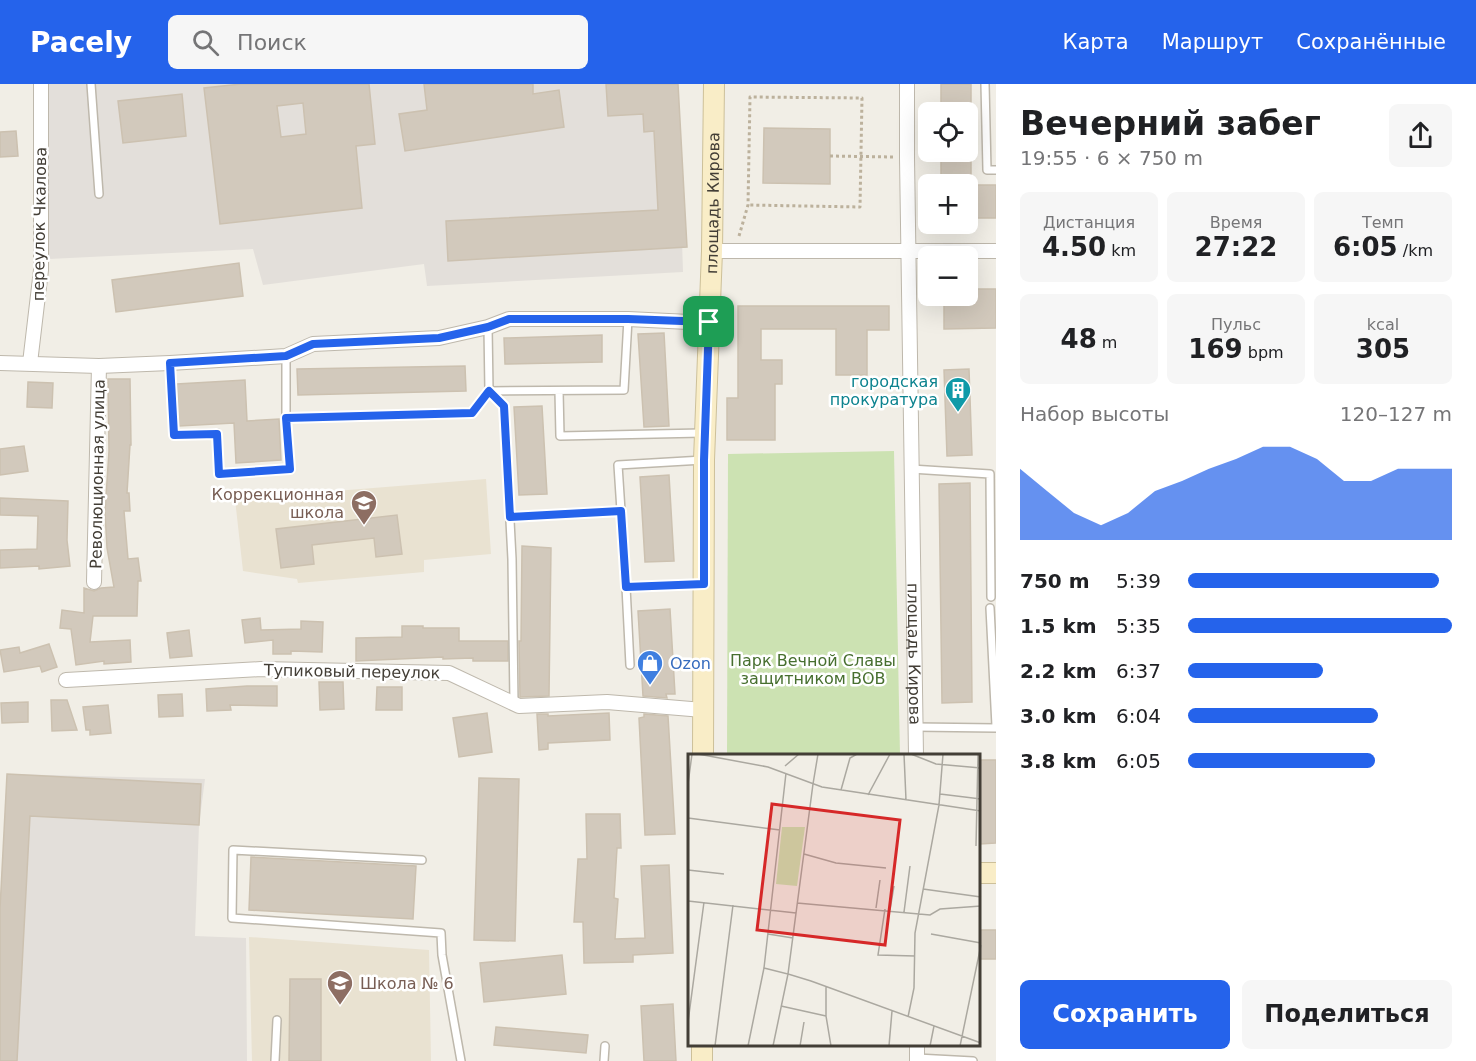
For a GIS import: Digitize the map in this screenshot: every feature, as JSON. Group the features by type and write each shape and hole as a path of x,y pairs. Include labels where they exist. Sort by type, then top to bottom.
{"main road":[{"name":"площадь Кирова","path":"703,754 704,460 712,251 714,84"}],"street":[{"name":"переулок Чкалова","path":"30,363 41,270 41,84"},
{"name":"площадь Кирова","path":"908,84 907,158 916,754"},
{"path":"712,251 996,251"},
{"name":"Революционная улица","path":"0,363 99,366 286,356 313,344 439,338 488,327 509,319 709,322"},
{"name":"Революционная улица","path":"94,582 99,366"},
{"name":"Тупиковый переулок","path":"66,680 261,669 449,673 519,706 607,702 703,710"}],"lane":[{"path":"92,84 99,194"},
{"path":"985,84 987,170 996,170"},
{"path":"489,391 624,390 628,319"},
{"path":"286,418 472,413 489,391 488,327"},
{"path":"170,363 174,435 217,434 219,474 290,469 286,418 286,356"},
{"path":"489,391 504,406 512,559 514,703"},
{"path":"559,391 560,436 705,433"},
{"path":"630,664 618,465 704,460"},
{"path":"911,469 990,474 993,534 991,597"},
{"path":"510,517 621,511"},
{"path":"626,587 704,584"},
{"path":"915,727 996,727 994,642 990,608"},
{"path":"422,861 233,850 232,918 441,933 442,955 461,1061"},
{"path":"275,1061 277,1020"},
{"path":"604,1061 605,1046"},
{"path":"917,1054 972,1061"}],"path":[{"path":"739,236 748,205 750,97 862,98 860,207 748,205"},
{"path":"830,156 907,158"}],"shaded area":[{"path":"45,84 677,84 683,272 427,286 424,264 263,285 253,249 49,259"},
{"name":"Коррекционная школа","path":"486,479 491,554 424,560 424,572 298,583 297,579 243,571 235,499"},
{"path":"7,774 205,779 199,825 195,936 246,938 247,1061 0,1061 0,909"},
{"name":"Школа № 6","path":"249,937 429,950 431,1061 252,1061"}],"green space":[{"name":"Парк Вечной Славы защитником ВОВ","path":"894,451 900,754 727,754 728,454"}],"building":[{"path":"241,84 369,84 375,144 356,146 362,208 220,224 204,88","holes":["303,103 306,134 281,137 277,106"]},
{"path":"424,84 533,84 533,94 559,90 564,127 405,151 399,114 427,110"},
{"path":"606,84 678,84 687,247 448,261 446,221 658,210 654,131 644,132 643,114 608,116"},
{"path":"941,84 971,84 971,102 941,102"},
{"path":"182,94 186,136 123,143 118,101"},
{"path":"764,128 830,129 830,184 763,183"},
{"path":"16,131 18,156 0,157 0,132"},
{"path":"941,162 971,162 971,174 941,174"},
{"path":"978,185 996,185 996,218 978,218"},
{"path":"239,263 243,296 116,312 112,280"},
{"path":"978,289 996,289 996,328 944,329 944,306 978,306"},
{"path":"738,306 889,306 889,330 867,330 867,375 836,375 836,329 761,329 761,360 782,360 782,384 775,384 775,440 727,440 727,398 738,398"},
{"path":"664,333 669,426 644,427 638,334"},
{"path":"602,335 602,362 505,364 504,338"},
{"path":"465,366 466,391 298,395 297,369"},
{"name":"городская прокуратура","path":"969,369 972,455 947,456 944,370"},
{"path":"108,379 130,379 131,445 127,493 129,493 130,511 124,511 128,559 138,558 141,581 138,581 137,616 93,616 90,642 130,640 131,662 104,664 104,661 76,665 71,629 60,628 62,610 84,613 84,588 94,591 114,587 107,548 105,512 109,451"},
{"path":"245,380 247,421 279,419 281,460 236,463 234,423 179,426 177,384"},
{"path":"28,382 53,383 52,408 27,407"},
{"path":"542,406 547,494 519,495 514,407"},
{"path":"24,446 28,471 0,475 0,449"},
{"path":"669,475 674,561 645,562 640,477"},
{"path":"970,483 972,702 942,703 939,484"},
{"path":"0,498 68,501 67,540 70,566 39,569 39,566 0,568 0,550 37,549 38,516 0,515"},
{"path":"397,515 402,554 376,557 374,538 312,545 314,564 281,568 276,529"},
{"path":"522,546 551,548 549,696 520,697"},
{"path":"670,609 675,694 666,694 667,698 643,696 638,611"},
{"path":"260,618 261,630 301,629 301,621 323,622 322,652 291,651 291,654 273,654 273,640 245,643 242,620"},
{"path":"402,626 459,628 459,641 508,641 508,661 473,661 473,658 443,659 443,657 356,661 356,638 402,637"},
{"path":"189,630 192,656 170,658 167,633"},
{"path":"49,644 57,667 42,672 40,666 4,672 0,650 19,647 20,653"},
{"path":"319,682 343,682 344,709 320,710"},
{"path":"277,686 277,706 230,705 231,710 207,711 206,689"},
{"path":"377,687 402,687 402,710 376,710"},
{"path":"182,694 183,716 159,717 158,695"},
{"path":"51,700 67,700 77,730 52,731"},
{"path":"28,702 28,722 2,723 1,703"},
{"path":"108,705 111,733 90,735 90,730 86,730 83,707"},
{"path":"487,713 492,752 459,757 453,718"},
{"path":"609,713 610,740 548,743 548,749 539,750 537,714 548,714 548,716"},
{"path":"644,714 668,716 675,834 645,835 639,718 644,717"},
{"path":"981,760 996,760 996,843 981,844"},
{"path":"7,774 201,784 199,825 30,816 17,1061 0,1061 0,909"},
{"path":"479,778 519,779 515,941 474,940"},
{"path":"586,814 620,814 621,848 617,848 614,898 618,899 615,939 645,938 641,866 669,865 673,953 633,955 633,962 584,963 583,922 574,922 578,859 587,859"},
{"path":"251,857 416,866 413,919 249,910"},
{"path":"981,930 996,930 996,959 981,959"},
{"path":"562,955 566,994 484,1002 480,963"},
{"path":"290,979 321,979 321,1061 289,1061"},
{"path":"673,1004 676,1061 644,1061 641,1006"},
{"path":"496,1027 588,1035 586,1053 494,1045"}],"place":[{"name":"городская прокуратура","path":"958,413"},
{"name":"Коррекционная школа","path":"364,526"},
{"name":"Ozon","path":"650,686"},
{"name":"Школа № 6","path":"340,1006"}],"route":[{"path":"509,319 709,322 704,460 704,584 626,587 621,511 510,517 504,406 489,391 472,413 286,418 290,469 219,474 217,434 174,435 170,363 286,356 313,344 439,338 488,327 509,319"}]}
